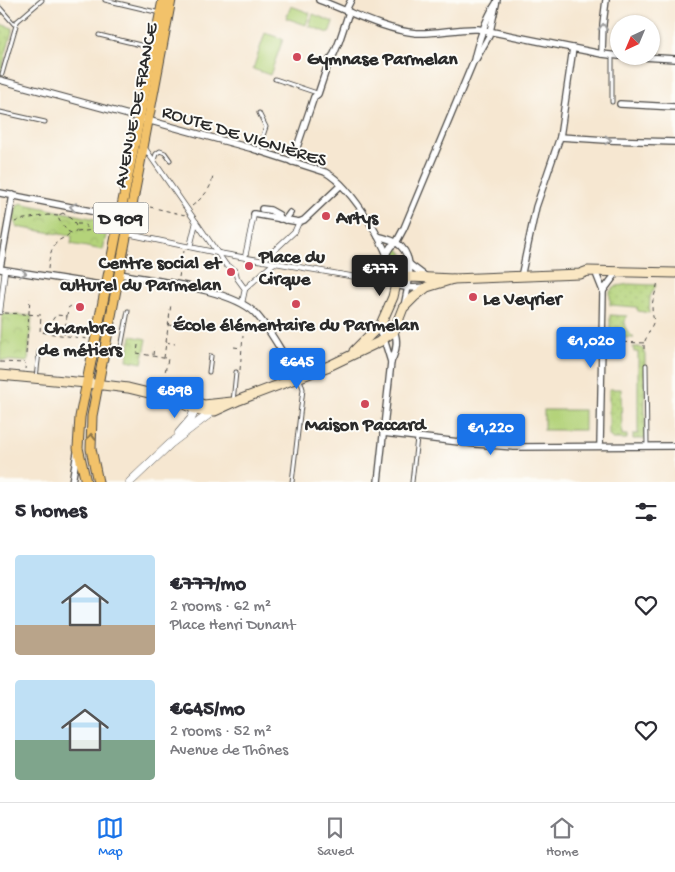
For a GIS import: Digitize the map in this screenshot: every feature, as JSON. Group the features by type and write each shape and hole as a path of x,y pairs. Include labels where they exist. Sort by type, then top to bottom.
{"main road":[{"name":"AVENUE DE FRANCE","path":"86,482 78,448 86,382 108,286 163,0"},
{"name":"AVENUE DE FRANCE","path":"98,482 91,449 92,416 171,0"},
{"path":"580,274 588,271 616,271 618,274"},
{"path":"0,375 86,382 136,390 196,406 221,409 233,402 329,366 384,339 396,284 401,279 425,276 454,279 580,274 597,276 675,273"},
{"path":"350,355 385,328 426,287 454,279"},
{"path":"93,356 96,361 98,384"},
{"path":"86,382 89,396 88,411 92,416"},
{"path":"78,448 86,458 92,482"}],"street":[{"path":"319,0 389,27 414,32 466,29 484,30 610,55"},
{"path":"292,162 314,97 318,94 329,61 339,42 351,0"},
{"path":"602,54 606,0"},
{"path":"386,254 389,248 396,243 415,204 474,60 490,12 496,3"},
{"path":"474,60 485,46 491,31 496,3"},
{"path":"521,277 536,207 560,137 573,48"},
{"path":"660,59 675,60"},
{"name":"ROUTE DE VIGNIÈRES","path":"1,77 94,107 149,120 324,172 341,185 378,236 396,284"},
{"path":"620,104 675,107"},
{"path":"560,137 675,142"},
{"path":"144,146 226,265 235,270 237,278 245,289"},
{"path":"245,257 254,214 299,222 304,220 341,185"},
{"path":"0,193 121,217"},
{"path":"1,313 2,269 13,195"},
{"path":"262,209 270,210 282,219"},
{"path":"282,219 290,213"},
{"path":"188,246 194,219"},
{"path":"263,261 295,231 299,222"},
{"path":"128,234 218,253 396,284 402,288 426,287"},
{"path":"378,236 396,243 402,248 409,264 408,289 403,308"},
{"path":"242,303 245,289 274,263"},
{"path":"409,264 425,276"},
{"path":"2,269 108,286"},
{"path":"120,274 227,296 242,303 259,318 299,377"},
{"path":"604,292 618,274"},
{"path":"597,276 604,292 600,446"},
{"path":"378,482 392,362 397,346 396,336 385,328"},
{"path":"384,339 392,362"},
{"path":"170,444 191,419 196,406"},
{"path":"131,480 170,444 208,415 208,408"},
{"path":"383,433 514,447 675,446"},
{"name":"AVENUE DE FRANCE","path":"72,482 78,448"}],"lane":[{"path":"0,8 14,24 42,0"},
{"path":"105,0 160,13"},
{"path":"1,77 17,21"},
{"path":"99,35 153,48"},
{"path":"612,102 614,65"},
{"path":"275,78 318,94"},
{"path":"0,112 45,122"},
{"path":"258,151 266,127 259,113"},
{"path":"157,170 154,160 156,154 160,151 165,153 170,160"},
{"path":"105,350 120,353 128,311"},
{"path":"36,378 39,352"},
{"path":"209,372 211,356"},
{"path":"646,365 647,446"},
{"path":"233,402 238,373"},
{"path":"292,482 303,389 299,377"},
{"path":"412,482 418,437"}],"path":[{"path":"187,209 208,191 212,184 213,176 211,175"},
{"path":"150,207 194,219"},
{"path":"9,218 14,222 48,215 58,216 63,213 76,224 84,224 90,231"},
{"path":"58,216 70,233"},
{"path":"76,224 76,232"},
{"path":"46,277 52,248 58,241 70,233 74,234 76,232 107,228 118,229"},
{"path":"177,285 188,246"},
{"path":"644,349 644,343 654,321 651,306 660,273"},
{"path":"26,354 30,299"},
{"path":"164,358 171,304"},
{"path":"64,335 68,308 71,306"},
{"path":"1,313 40,315 40,332 96,340"},
{"path":"44,332 56,315 67,316"},
{"path":"168,325 178,327"},
{"path":"238,373 243,336"},
{"path":"603,341 648,343"},
{"path":"166,342 176,344"},
{"path":"138,345 137,353 168,359 165,372"},
{"path":"153,356 154,347"},
{"path":"234,347 242,348"},
{"path":"0,362 25,363"}],"green space":[{"path":"291,6 310,13 306,25 286,18"},
{"path":"313,14 333,22 329,33 309,26"},
{"path":"0,24 13,28 0,76"},
{"path":"265,33 283,39 270,75 253,69"},
{"path":"20,203 105,221 108,225 103,250 71,244 72,236 16,227 16,223 13,220 17,206"},
{"path":"396,246 403,255 407,269 407,273 398,277 390,254 391,249"},
{"path":"629,284 656,285 650,297 649,313 638,311 636,307 610,305 610,291 617,286"},
{"path":"2,314 32,316 28,362 0,360"},
{"path":"610,315 627,316 626,328 634,338 610,337"},
{"path":"131,336 147,339 142,363 127,360"},
{"path":"633,347 643,349 645,355 645,439 633,439 633,434 638,434 638,352 634,352"},
{"path":"609,389 621,389 622,435 627,435 627,439 613,439 609,436"},
{"path":"544,410 584,410 584,430 544,430"}],"place":[{"name":"Gymnase Parmelan","path":"297,57"},
{"name":"Artys","path":"326,216"},
{"name":"Place du Cirque","path":"249,266"},
{"name":"Centre social et culturel du Parmelan","path":"231,272"},
{"name":"Le Veyrier","path":"473,297"},
{"name":"École élémentaire du Parmelan","path":"296,304"},
{"name":"Chambre de métiers","path":"80,307"},
{"name":"Maison Paccard","path":"365,404"}]}
